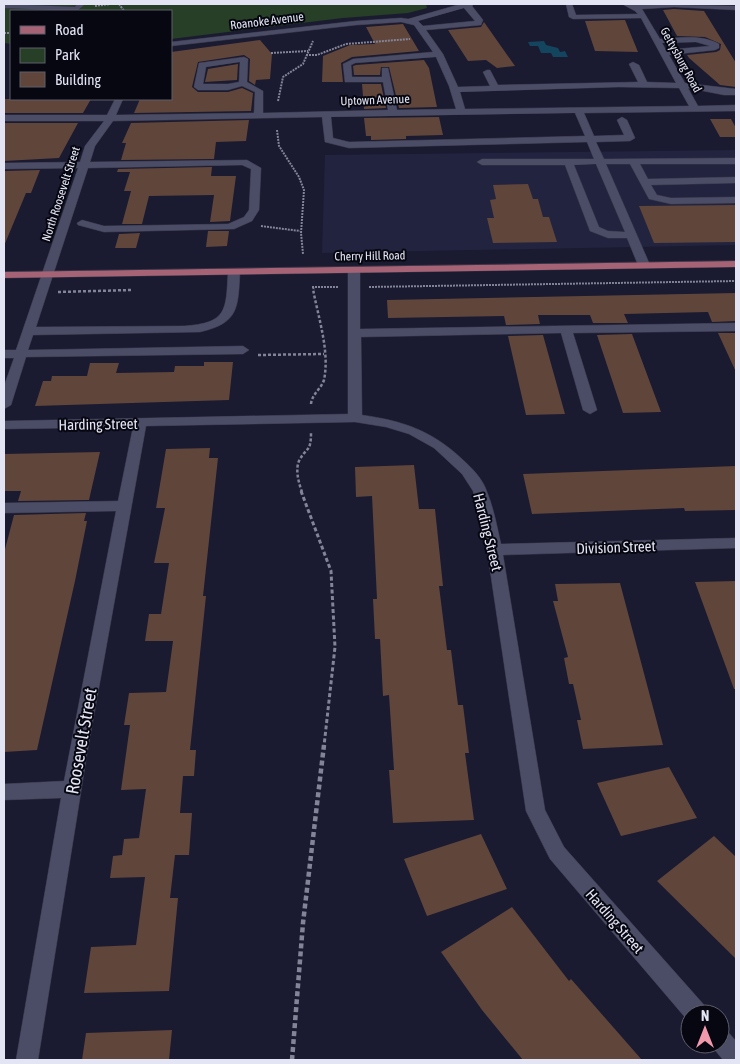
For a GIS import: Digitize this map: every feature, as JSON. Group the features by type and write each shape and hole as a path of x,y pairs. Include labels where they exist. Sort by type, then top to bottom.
{"main road":[{"name":"Cherry Hill Road","path":"4,275 736,264"}],"street":[{"path":"4,5 77,9 81,4"},
{"path":"410,21 468,4 479,20 478,23 422,28"},
{"path":"568,4 573,17 643,16"},
{"path":"629,5 736,8"},
{"name":"Gettysburg Road","path":"629,5 643,16 695,109"},
{"path":"410,21 417,23 422,28 439,54 456,90 461,110"},
{"name":"Roanoke Avenue","path":"172,44 356,23 410,21"},
{"path":"657,41 702,40 712,42 716,46 706,50 663,53"},
{"path":"386,79 348,80 347,64 353,61 439,54"},
{"path":"388,58 384,63 393,112"},
{"path":"243,83 244,59 202,65 198,87 228,87 243,83 259,91 258,116"},
{"path":"634,65 644,85"},
{"path":"487,72 495,88"},
{"path":"456,90 555,85 644,85 707,87 724,92 736,92"},
{"path":"710,93 736,92"},
{"name":"North Roosevelt Street","path":"49,274 70,203 90,146 110,119 119,100"},
{"name":"Uptown Avenue","path":"4,118 110,119 461,110 736,109"},
{"path":"578,110 644,265"},
{"path":"326,114 328,140 349,145 630,138"},
{"path":"622,120 635,147"},
{"path":"568,161 594,229 601,234 611,236 631,235"},
{"path":"482,162 736,161"},
{"path":"4,166 244,162 256,168 254,210 248,218 230,227 104,229 82,223"},
{"path":"634,162 653,197 671,201 736,200"},
{"path":"644,182 736,180"},
{"path":"354,270 355,418"},
{"path":"29,331 184,330 206,327 219,322 227,316 232,306 234,272"},
{"path":"4,405 49,274"},
{"path":"355,333 736,327"},
{"path":"566,330 590,410"},
{"path":"4,354 243,350"},
{"name":"Harding Street","path":"4,425 355,418 388,423 414,431 439,445 460,464 480,491 495,550 536,811 557,853 688,1004"},
{"name":"Roosevelt Street","path":"27,1060 72,790 140,423"},
{"path":"4,508 125,506"},
{"name":"Division Street","path":"495,550 736,543"},
{"path":"4,792 72,790"}],"path":[{"path":"278,109 280,85 283,77 304,64 306,55 314,40 314,35"},
{"path":"306,55 317,55 346,44 415,40"},
{"path":"271,53 308,51"},
{"path":"277,128 277,142 281,151 302,184 304,210 300,231 303,254"},
{"path":"253,224 300,231"},
{"path":"292,1060 303,923 335,646 331,571 298,482 298,462 311,445 311,397 324,380 324,354 313,287 736,281"},
{"path":"243,350 243,353 252,352 252,355 324,354"}],"shaded area":[{"path":"544,41 546,45 558,48 560,52 565,51 568,57 553,57 551,53 541,53 538,46 530,46 528,42"},
{"path":"736,150 736,245 322,253 325,155"}],"green space":[{"path":"4,4 426,4 427,8 408,13 343,18 172,39 172,10 10,10 10,44 4,43"}],"building":[{"path":"663,10 704,11 736,63 736,87 720,85 689,58 687,55 716,52 720,50 721,44 705,37 677,36"},
{"path":"625,20 638,52 595,51 585,21"},
{"path":"484,22 515,66 497,68 486,60 468,61 448,30 481,27"},
{"path":"403,24 419,51 352,57 341,63 343,82 322,82 323,56 350,45 375,44 366,27"},
{"path":"260,40 272,54 270,79 256,80 255,85 249,81 250,59 244,55 198,62 192,87 198,92 228,92 242,88 253,93 251,111 134,113 140,100 172,100 172,52"},
{"path":"424,60 429,68 437,107 399,108 389,67 381,67 380,75 354,75 353,66 356,65"},
{"path":"238,64 237,80 205,82 208,69"},
{"path":"362,84 381,84 386,108 364,109"},
{"path":"4,99 90,100 83,113 4,113"},
{"path":"439,117 443,135 406,136 406,139 371,140 371,136 366,136 364,118"},
{"path":"710,119 731,119 736,128 736,137 720,137"},
{"path":"249,120 246,141 216,142 214,159 121,160 126,143 122,143 131,123"},
{"path":"4,123 78,123 59,158 4,161"},
{"path":"212,167 211,176 236,176 230,221 210,222 214,195 149,196 142,224 122,224 131,191 124,191 130,172 117,172 118,169"},
{"path":"40,170 31,193 26,193 4,246 4,171"},
{"path":"528,184 533,199 538,199 543,217 549,217 557,242 493,243 487,218 494,218 490,200 496,199 493,185"},
{"path":"736,205 736,242 654,243 639,206"},
{"path":"208,231 229,231 227,246 206,247"},
{"path":"140,233 136,248 115,248 119,234"},
{"path":"736,293 736,321 712,322 708,312 624,314 628,323 593,323 590,315 538,315 540,324 506,325 504,316 388,318 387,300"},
{"path":"718,333 736,333 736,372"},
{"path":"632,334 661,412 623,413 597,335"},
{"path":"543,335 565,414 526,415 508,336"},
{"path":"204,362 233,362 229,400 35,406 43,381 51,381 52,376 87,376 90,363 119,363 116,373 174,372 175,366 204,366"},
{"path":"210,448 209,458 218,458 203,596 206,596 190,750 196,750 194,776 183,776 180,813 192,813 189,855 175,855 170,898 178,898 169,991 84,993 91,947 136,945 145,877 110,878 113,856 122,855 124,839 139,838 146,789 121,790 130,725 124,725 129,693 166,692 173,641 145,641 149,614 161,614 169,563 154,563 165,508 156,508 166,449"},
{"path":"100,452 89,500 18,501 21,491 4,491 4,454"},
{"path":"414,465 419,509 435,509 443,586 439,586 447,650 451,650 458,705 463,705 469,753 465,753 474,820 393,823 389,770 394,770 389,695 383,696 380,639 375,639 373,599 377,599 372,496 356,497 355,467"},
{"path":"736,466 736,510 685,511 684,508 532,514 523,474"},
{"path":"86,513 84,521 87,521 75,581 37,750 4,752 4,553 14,515"},
{"path":"736,581 736,689 734,689 695,582"},
{"path":"620,583 663,745 583,749 577,720 581,720 573,684 569,684 564,658 568,657 553,601 558,601 555,584"},
{"path":"669,767 697,818 621,836 597,783"},
{"path":"481,834 507,889 427,916 404,859"},
{"path":"714,836 736,857 736,959 657,881"},
{"path":"512,907 569,981 571,979 642,1060 523,1060 482,1010 441,952"},
{"path":"172,1030 169,1060 82,1060 86,1033"}]}
